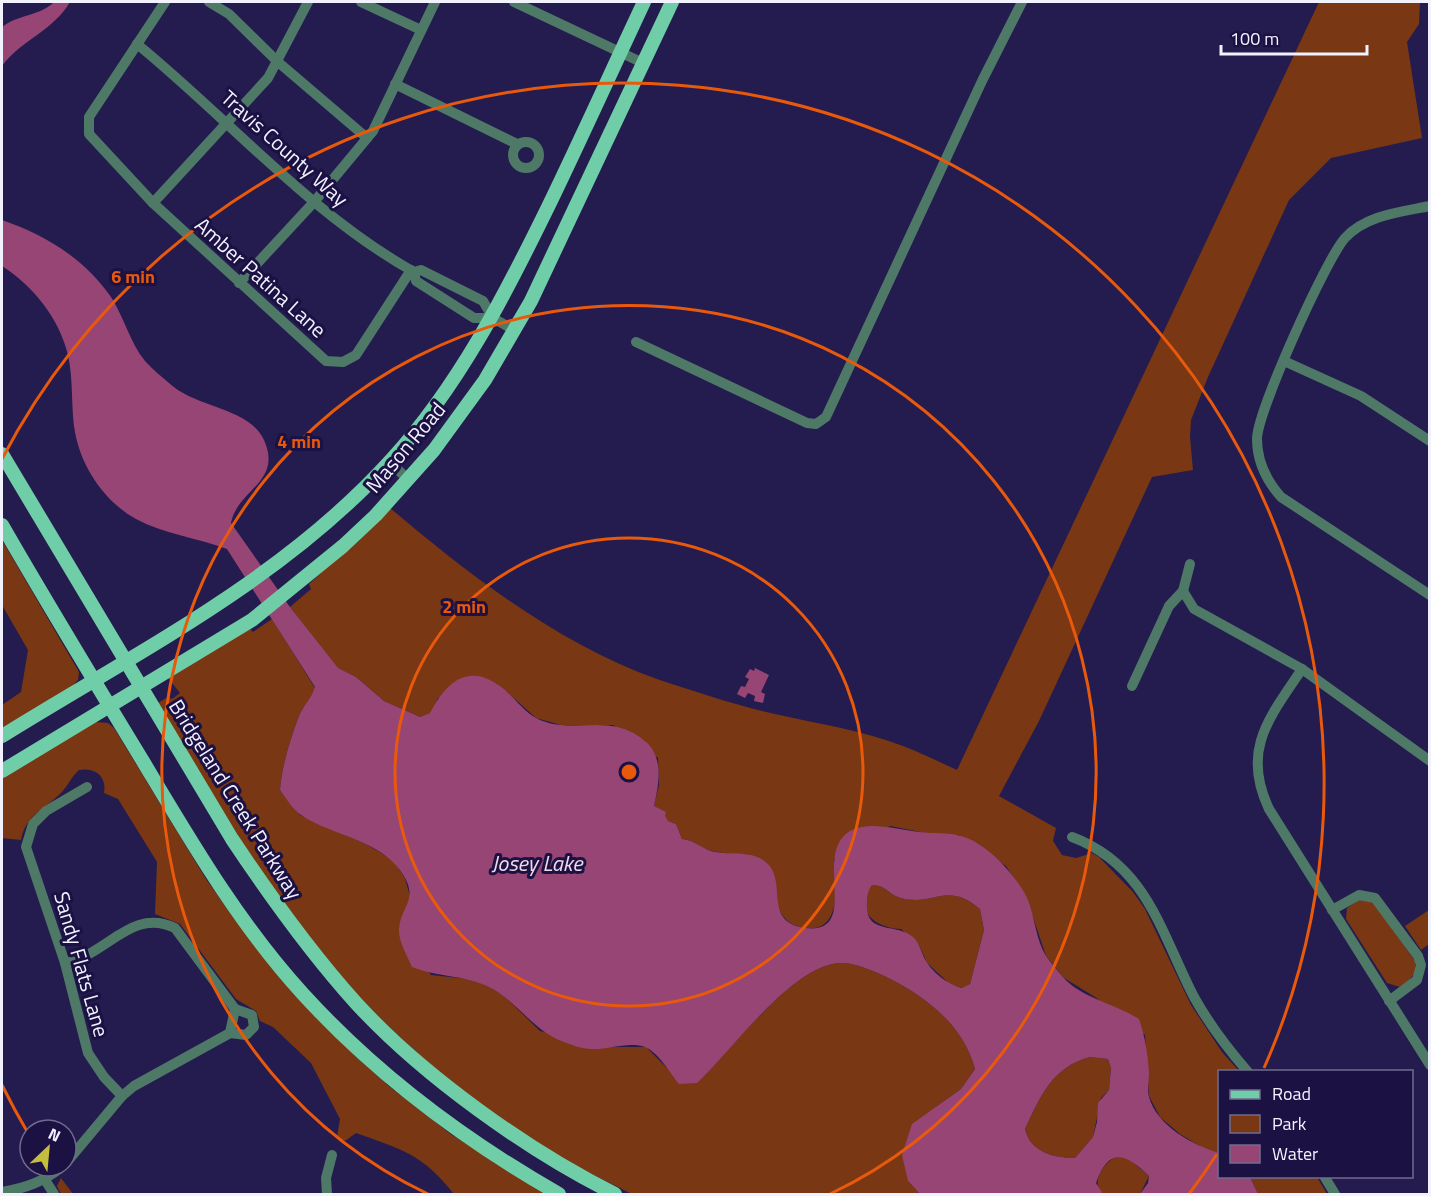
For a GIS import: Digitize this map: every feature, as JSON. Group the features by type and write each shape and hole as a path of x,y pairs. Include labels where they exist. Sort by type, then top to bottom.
{"main road":[{"name":"Mason Road","path":"2,736 230,596 285,556 389,462 442,397 493,318 644,2"},
{"name":"Mason Road","path":"2,771 252,620 304,579 376,515 434,450 485,380 531,300 672,2"},
{"name":"Bridgeland Creek Parkway","path":"2,454 260,882 328,972 394,1041 484,1112 532,1147 615,1194"},
{"path":"2,525 230,903 302,993 374,1064 413,1097 466,1137 559,1194"}],"street":[{"path":"137,45 165,2"},
{"path":"209,2 229,14 278,62 367,138"},
{"path":"153,203 262,86 278,62 308,2"},
{"path":"361,2 421,30"},
{"path":"239,283 314,202 367,138 435,2"},
{"path":"514,2 643,63"},
{"path":"636,342 807,423 816,424 826,417 982,81 1022,2"},
{"name":"Travis County Way","path":"137,45 188,86 314,202 358,238 413,271 421,270 483,301 493,318"},
{"name":"Amber Patina Lane","path":"137,45 89,117 87,127 89,134 153,203 319,356 332,362 343,362 356,355 413,271"},
{"path":"395,84 517,144"},
{"path":"1430,206 1368,221 1345,237 1284,361 1264,408 1257,436 1260,463 1270,485 1293,507 1430,595"},
{"name":"Travis County Way","path":"413,271 416,281 474,318 493,318"},
{"path":"493,318 513,330"},
{"path":"1284,361 1361,396 1430,441"},
{"path":"389,462 408,479"},
{"path":"1132,686 1169,606 1183,591 1190,564"},
{"path":"1183,591 1194,609 1302,669 1430,761"},
{"path":"1302,669 1261,736 1257,749 1257,779 1269,809 1430,1065"},
{"name":"Sandy Flats Lane","path":"87,787 46,811 33,824 28,834 26,847 65,963 88,1053 104,1077 122,1096"},
{"path":"1072,837 1103,851 1140,888 1160,921 1200,1007 1247,1070"},
{"path":"1332,910 1359,895 1375,898 1418,956 1421,965 1418,980 1389,1001"},
{"path":"65,963 89,956 136,924 156,921 175,928 235,1009 252,1015 254,1027 246,1035 230,1034 157,1072 122,1096 78,1148"},
{"path":"230,1034 235,1009"},
{"path":"327,1194 326,1178 332,1155"},
{"path":"2,1192 26,1188 48,1178"},
{"path":"1325,1178 1335,1194"},
{"path":"45,1180 54,1194"}],"green space":[{"path":"1319,2 1420,2 1419,24 1407,42 1422,138 1331,158 1289,200 1208,377 1191,420 1193,470 1152,477 1039,721 999,796 1056,828 1053,841 1062,855 1076,858 1092,853 1099,857 1133,892 1145,909 1191,1005 1222,1052 1238,1070 1218,1070 1218,1153 1205,1149 1180,1134 1160,1117 1149,1096 1145,1035 1095,997 1064,978 1046,956 1027,899 1006,866 959,835 936,835 890,826 834,859 836,893 831,915 817,928 797,926 785,919 778,908 767,863 747,856 712,851 682,839 676,824 668,821 654,806 659,785 658,758 613,725 561,725 536,718 506,691 438,698 431,713 420,717 384,701 356,677 337,668 290,607 311,589 309,584 390,508 451,558 516,606 585,647 621,665 730,702 887,740 957,770"},
{"path":"2,540 79,672 78,680 71,687 2,731 2,705 21,692 28,650 2,605"},
{"path":"272,619 315,688 301,712 293,734 280,790 300,815 366,844 393,860 405,878 411,900 399,927 431,975 469,979 488,986 503,995 540,1031 614,1047 646,1047 667,1068 696,1083 764,1011 804,977 823,967 842,963 877,973 910,990 932,1005 958,1034 971,1056 975,1069 961,1089 936,1107 908,1181 920,1194 632,1194 569,1163 507,1124 453,1085 369,1009 306,935 257,869 158,703 168,697 172,699 180,693 168,678 249,628 253,632"},
{"path":"96,722 108,723 114,728 206,879 235,920 355,1056 390,1087 452,1135 547,1194 454,1194 431,1170 410,1154 356,1133 345,1141 337,1137 340,1119 311,1063 273,1027 260,1021 256,1011 236,999 180,924 155,914 157,862 118,799 104,793 102,777 95,771 79,770 61,793 31,818 23,831 21,840 2,838 2,778"},
{"path":"872,885 881,887 897,897 912,900 958,896 980,909 984,930 970,984 963,988 951,985 927,963 919,945 901,929 883,925 870,916 865,903"},
{"path":"1360,899 1372,900 1415,961 1412,977 1400,987 1387,983 1346,919 1347,908"},
{"path":"1429,910 1429,944 1421,950 1405,926"},
{"path":"1090,1057 1108,1059 1111,1068 1109,1090 1101,1098 1093,1137 1075,1158 1059,1157 1044,1152 1032,1143 1025,1129 1042,1095 1057,1076 1066,1068"},
{"path":"1118,1156 1128,1158 1149,1176 1140,1194 1103,1194 1099,1189 1100,1172 1108,1162"},
{"path":"61,1178 73,1194 61,1194 57,1186"},
{"path":"1250,1178 1318,1178 1327,1194 1258,1194"}],"water":[{"path":"54,2 70,2 55,21 18,49 2,66 2,27 43,10"},
{"name":"Josey Lake","path":"2,220 62,249 89,271 111,297 145,361 169,383 193,398 234,414 257,429 264,440 268,454 268,466 257,485 241,502 231,523 290,607 338,668 356,677 384,701 420,717 430,713 453,683 472,676 493,682 536,718 550,723 605,725 619,727 632,733 646,742 656,756 659,772 654,806 666,812 665,816 668,821 676,824 682,839 694,842 711,851 756,856 762,859 773,872 780,910 784,918 792,924 805,928 823,926 832,916 835,900 834,862 838,844 849,832 877,826 925,833 951,834 971,840 991,853 1017,881 1028,900 1043,950 1063,977 1089,996 1139,1019 1147,1052 1149,1097 1160,1117 1177,1133 1218,1153 1218,1178 1250,1178 1258,1194 1140,1194 1148,1183 1149,1176 1141,1168 1119,1157 1112,1159 1101,1171 1096,1183 1103,1194 920,1194 908,1181 902,1155 912,1124 961,1089 975,1069 971,1056 958,1034 932,1005 903,986 858,966 842,963 823,967 804,977 764,1011 697,1083 679,1084 660,1058 645,1047 625,1045 591,1049 574,1046 552,1037 507,999 487,986 412,967 399,933 400,921 409,897 408,884 404,876 395,864 370,846 301,815 280,790 293,734 301,712 315,687 227,549 136,519 114,503 96,482 78,445 70,364 60,331 39,299 2,266","holes":["872,885 881,887 897,897 912,900 958,896 980,909 984,930 970,984 962,988 947,981 929,965 913,937 899,930 883,927 871,920 867,913 869,891","1090,1057 1108,1059 1111,1068 1109,1090 1098,1103 1093,1137 1075,1158 1051,1155 1037,1148 1025,1129 1049,1085 1066,1068 1077,1062"]},
{"path":"755,668 769,675 761,692 765,694 763,703 754,701 755,696 748,693 745,698 737,694 741,686 745,687 749,679 745,677 750,669 754,671"}]}
